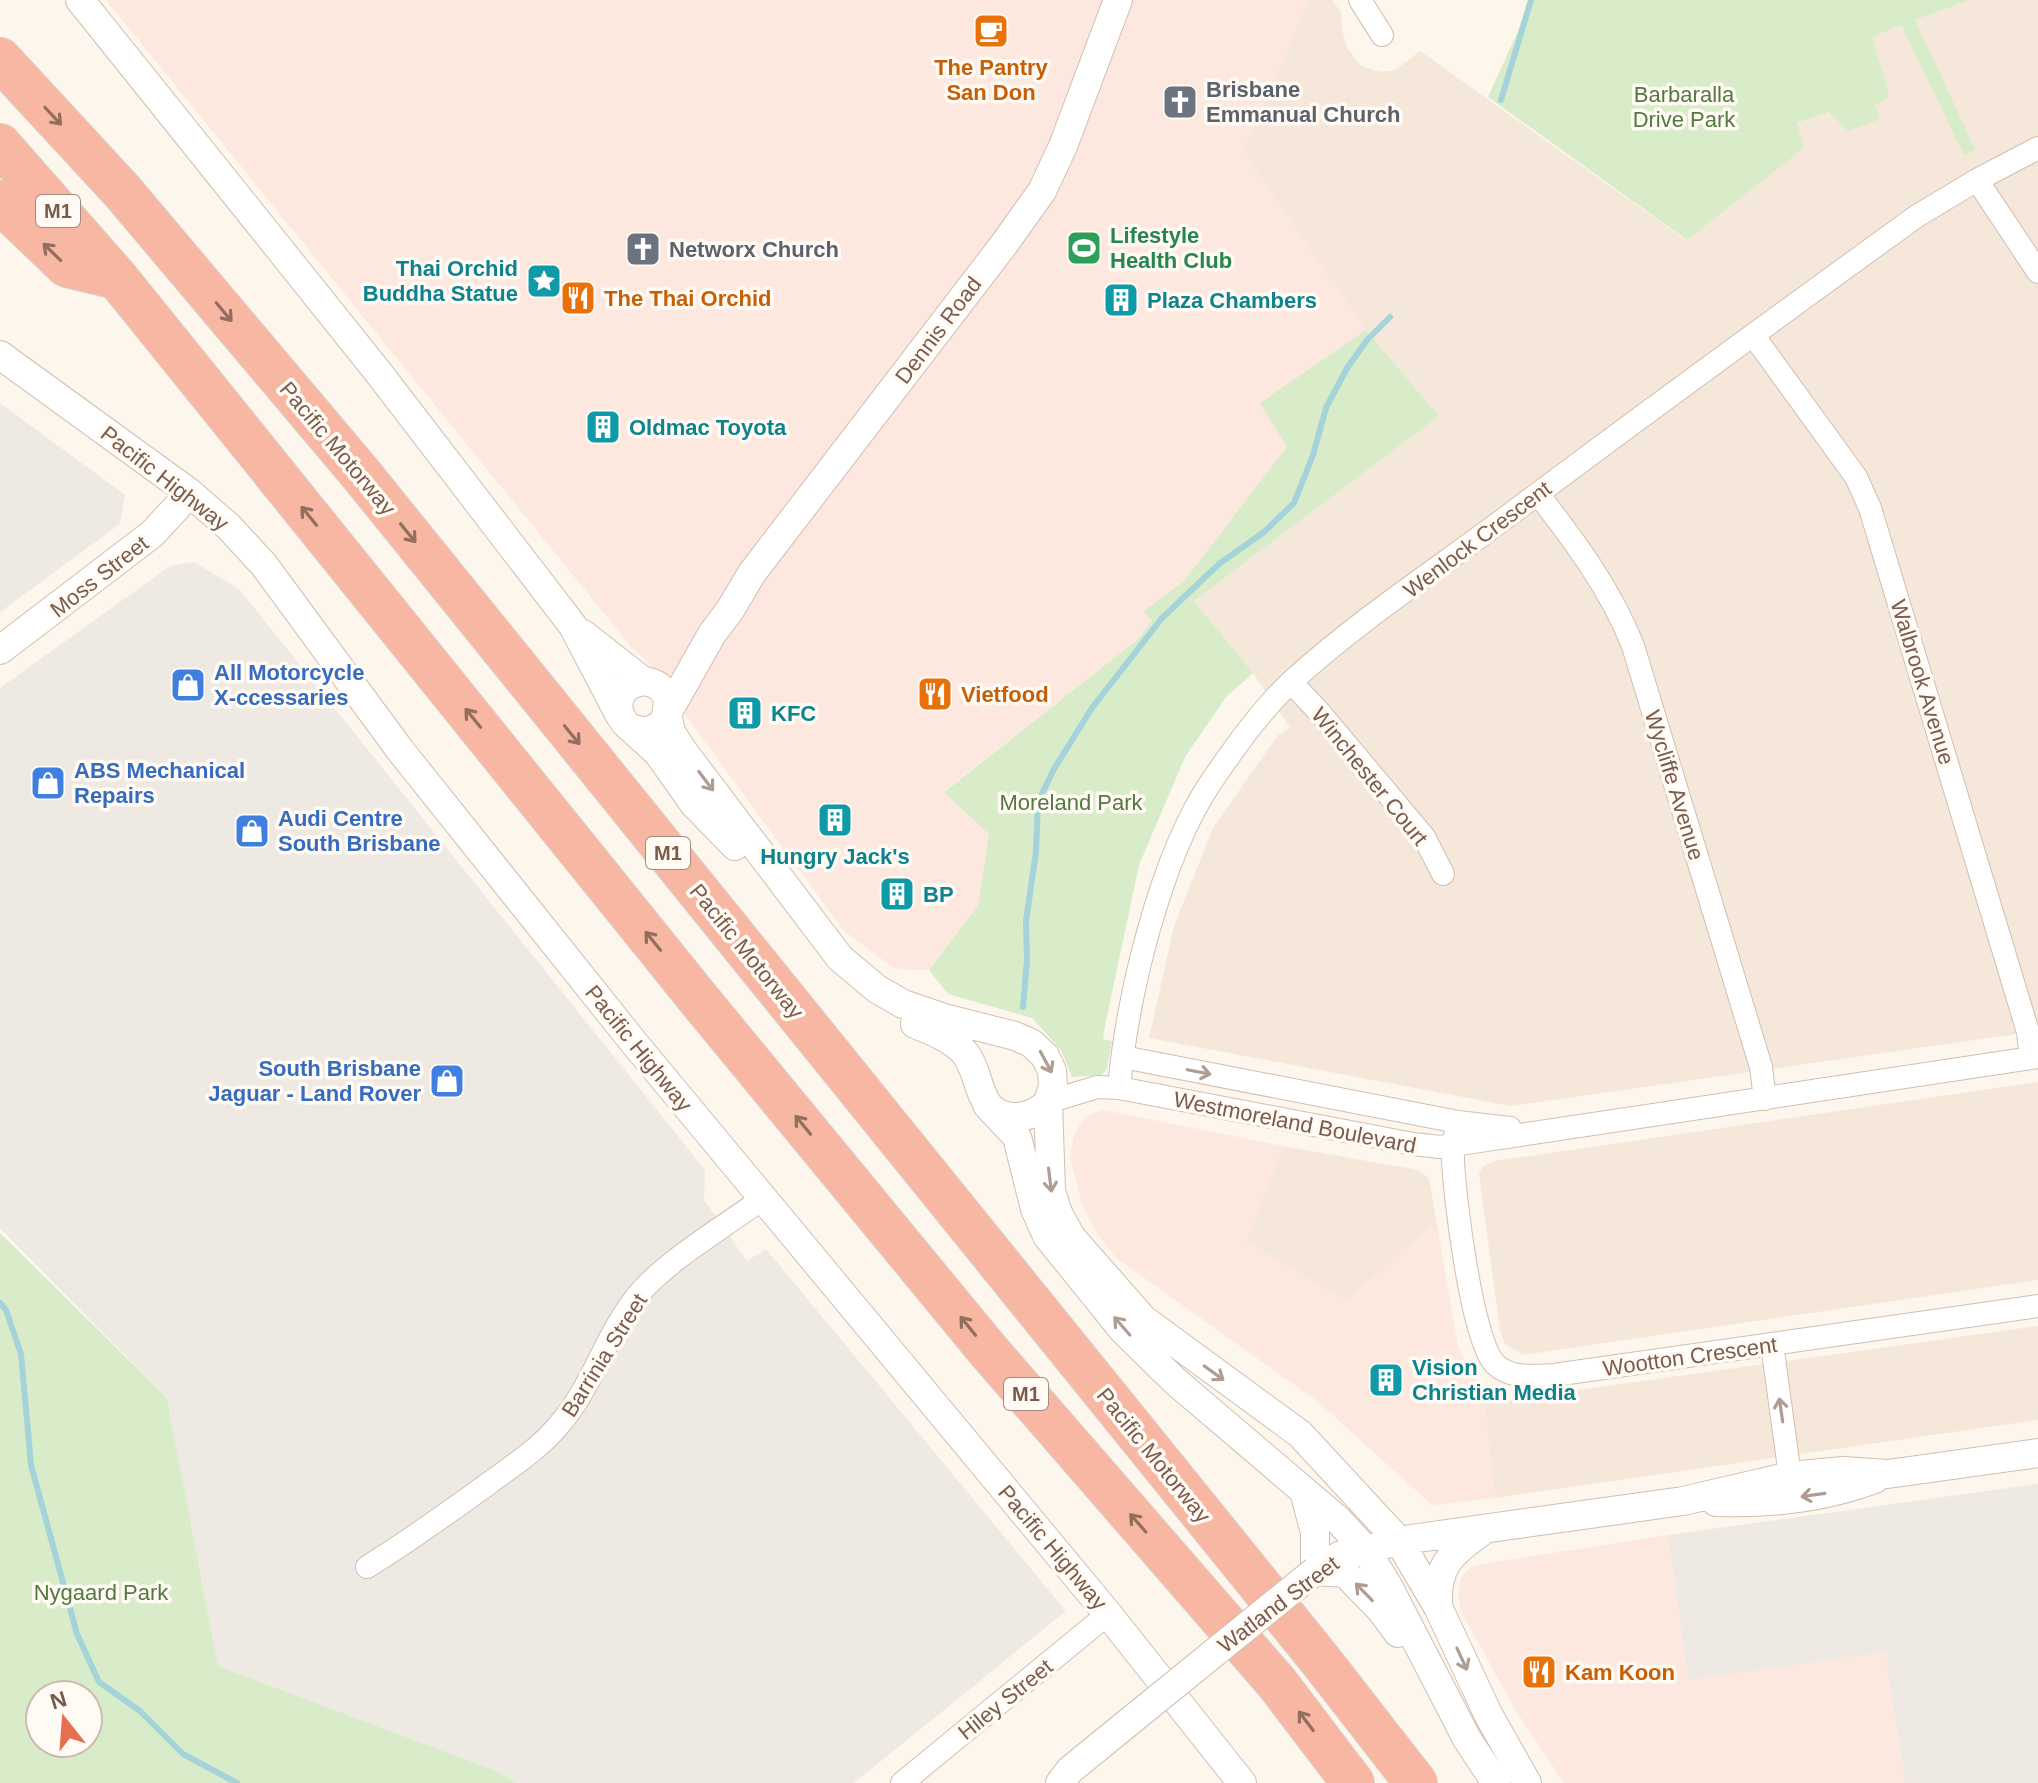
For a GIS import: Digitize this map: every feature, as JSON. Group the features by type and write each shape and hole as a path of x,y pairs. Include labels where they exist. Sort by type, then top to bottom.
{"highway":[{"name":"Pacific Motorway","path":"0,59 122,191 360,473 1321,1661 1416,1783"},
{"name":"M1","path":"0,145 117,278 701,1002 986,1348 1277,1683 1353,1783"},
{"path":"0,202 67,266 117,278"}],"street":[{"path":"80,0 378,372 573,626 624,720 663,759 694,804 736,848 830,968 844,982 883,1009 955,1044 970,1062 979,1092 987,1105 1017,1137 1037,1216 1058,1251 1123,1330 1175,1381 1338,1520 1365,1549 1383,1577 1467,1739 1496,1783"},
{"name":"Dennis Road","path":"668,712 712,634 758,566 1042,191 1063,146 1118,0"},
{"path":"1360,0 1382,35"},
{"name":"Wenlock Crescent","path":"1119,1088 1144,953 1160,893 1184,831 1209,785 1249,729 1291,682 1337,643 1917,216 2038,148"},
{"path":"1977,180 2038,272"},
{"name":"Walbrook Avenue","path":"1753,335 1856,477 1870,508 2034,1058"},
{"name":"Pacific Highway","path":"0,355 190,493 229,527 264,565 400,750 635,1044 1108,1614 1242,1783"},
{"name":"Moss Street","path":"0,650 152,534 190,493"},
{"name":"Wycliffe Avenue","path":"1538,494 1595,569 1612,598 1633,646 1761,1067 1765,1099"},
{"path":"573,626 666,694 671,732 683,751 840,958 877,989 903,1004 1015,1036 1031,1043 1045,1056 1052,1071 1053,1086 1048,1102 1051,1191 1071,1237 1143,1319 1300,1434 1399,1541 1438,1607 1489,1716 1527,1783"},
{"name":"Dennis Road","path":"646,681 670,669 712,634"},
{"path":"646,681 634,683 623,691 618,705 624,720 642,732 663,723 668,712"},
{"name":"Winchester Court","path":"1291,682 1424,837 1443,874"},
{"name":"Westmoreland Boulevard","path":"1123,1057 1458,1122 1544,1130"},
{"name":"Westmoreland Boulevard","path":"1048,1102 1097,1087 1119,1088 1413,1144 1453,1146 2034,1058"},
{"path":"987,1105 1005,1116 1019,1116 1036,1112 1048,1102"},
{"name":"Wootton Crescent","path":"1458,1122 1453,1146 1457,1193 1479,1331 1493,1363 1505,1372 1532,1377 1554,1375 2038,1306"},
{"name":"Barrinia Street","path":"367,1567 411,1540 535,1450 580,1398 624,1315 638,1296 685,1255 762,1199"},
{"path":"1772,1344 1790,1476"},
{"name":"Watland Street","path":"1060,1783 1070,1770 1328,1560 1399,1541 1683,1501 1790,1476 1843,1471 1888,1474 2038,1453"},
{"name":"Watland Street","path":"1683,1501 1757,1503 1841,1491 1888,1474"},
{"path":"1304,1491 1315,1533 1315,1571 1345,1573 1393,1624 1415,1663 1432,1669"},
{"path":"1438,1607 1437,1588 1452,1553 1485,1529"},
{"name":"Hiley Street","path":"902,1783 1108,1614"}],"shaded area":[{"path":"106,0 1309,0 1244,152 1366,330 1261,403 1288,447 1184,581 1145,611 1152,621 1137,640 944,791 989,834 978,906 929,970 895,969 844,931 656,671 628,643"},
{"path":"1309,0 1332,0 1341,12 1348,49 1361,66 1381,72 1395,70 1420,51 1686,240 1797,123 1829,112 1875,105 1890,97 1871,37 1901,25 1964,156 1974,150 1915,20 1970,0 2038,0 2038,1031 1511,1106 1149,1038 1174,926 1213,828 1278,735 1290,728 1253,673 1194,601 1439,416 1366,330 1243,152"},
{"path":"0,403 125,495 120,524 0,612"},
{"path":"194,562 239,589 705,1170 704,1200 747,1261 766,1249 1066,1611 854,1783 515,1783 499,1772 218,1666 167,1398 0,1228 0,688 170,566"},
{"path":"2038,1082 2038,1280 1523,1355 1505,1344 1500,1330 1479,1174 1483,1166 1494,1161"},
{"path":"1104,1110 1283,1146 1247,1242 1346,1301 1430,1228 1438,1230 1458,1346 1469,1370 1483,1388 1495,1498 1432,1505 1317,1401 1116,1258 1095,1231 1082,1204 1070,1158 1073,1139 1081,1122 1091,1114"},
{"path":"1283,1146 1418,1170 1429,1178 1438,1230 1430,1228 1346,1301 1246,1242"},
{"path":"2038,1326 2038,1420 1495,1498 1484,1403"},
{"path":"2038,1484 2038,1783 1905,1783 1885,1652 1688,1680 1668,1535"},
{"path":"1668,1535 1688,1679 1885,1652 1905,1783 1564,1783 1518,1714 1461,1612 1458,1595 1462,1576 1471,1567 1482,1564"}],"green space":[{"name":"Barbaralla Drive Park","path":"1532,0 1970,0 1915,20 1975,149 1964,156 1901,25 1872,37 1890,97 1875,105 1880,119 1848,131 1829,112 1797,123 1804,148 1687,240 1488,97"},
{"name":"Moreland Park","path":"1366,330 1439,416 1194,601 1253,673 1226,697 1185,757 1139,865 1105,1026 1103,1039 1112,1041 1107,1069 1102,1075 1072,1077 1061,1050 1032,1018 948,994 929,970 978,906 989,834 944,792 1137,640 1152,621 1144,611 1184,581 1287,447 1260,403"},
{"name":"Nygaard Park","path":"0,1233 167,1398 218,1666 499,1772 515,1783 0,1783"}],"waterway":[{"path":"1501,100 1531,0"},
{"path":"1023,1007 1026,921 1036,852 1038,802 1054,769 1092,708 1162,618 1219,564 1264,532 1294,503 1313,455 1326,408 1347,368 1367,340 1390,317"},
{"path":"0,1303 6,1310 21,1354 31,1465 77,1634 99,1682 140,1711 183,1754 237,1783"}],"place":[{"name":"The Pantry San Don","path":"991,31"},
{"name":"Brisbane Emmanual Church","path":"1180,102"},
{"name":"Lifestyle Health Club","path":"1084,248"},
{"name":"Networx Church","path":"643,249"},
{"name":"Thai Orchid Buddha Statue","path":"544,281"},
{"name":"The Thai Orchid","path":"578,298"},
{"name":"Plaza Chambers","path":"1121,300"},
{"name":"Oldmac Toyota","path":"603,427"},
{"name":"All Motorcycle X-ccessaries","path":"188,685"},
{"name":"Vietfood","path":"935,694"},
{"name":"KFC","path":"745,713"},
{"name":"ABS Mechanical Repairs","path":"48,783"},
{"name":"Hungry Jack's","path":"835,820"},
{"name":"Audi Centre South Brisbane","path":"252,831"},
{"name":"BP","path":"897,894"},
{"name":"South Brisbane Jaguar - Land Rover","path":"447,1081"},
{"name":"Vision Christian Media","path":"1386,1380"},
{"name":"Kam Koon","path":"1539,1672"}]}
